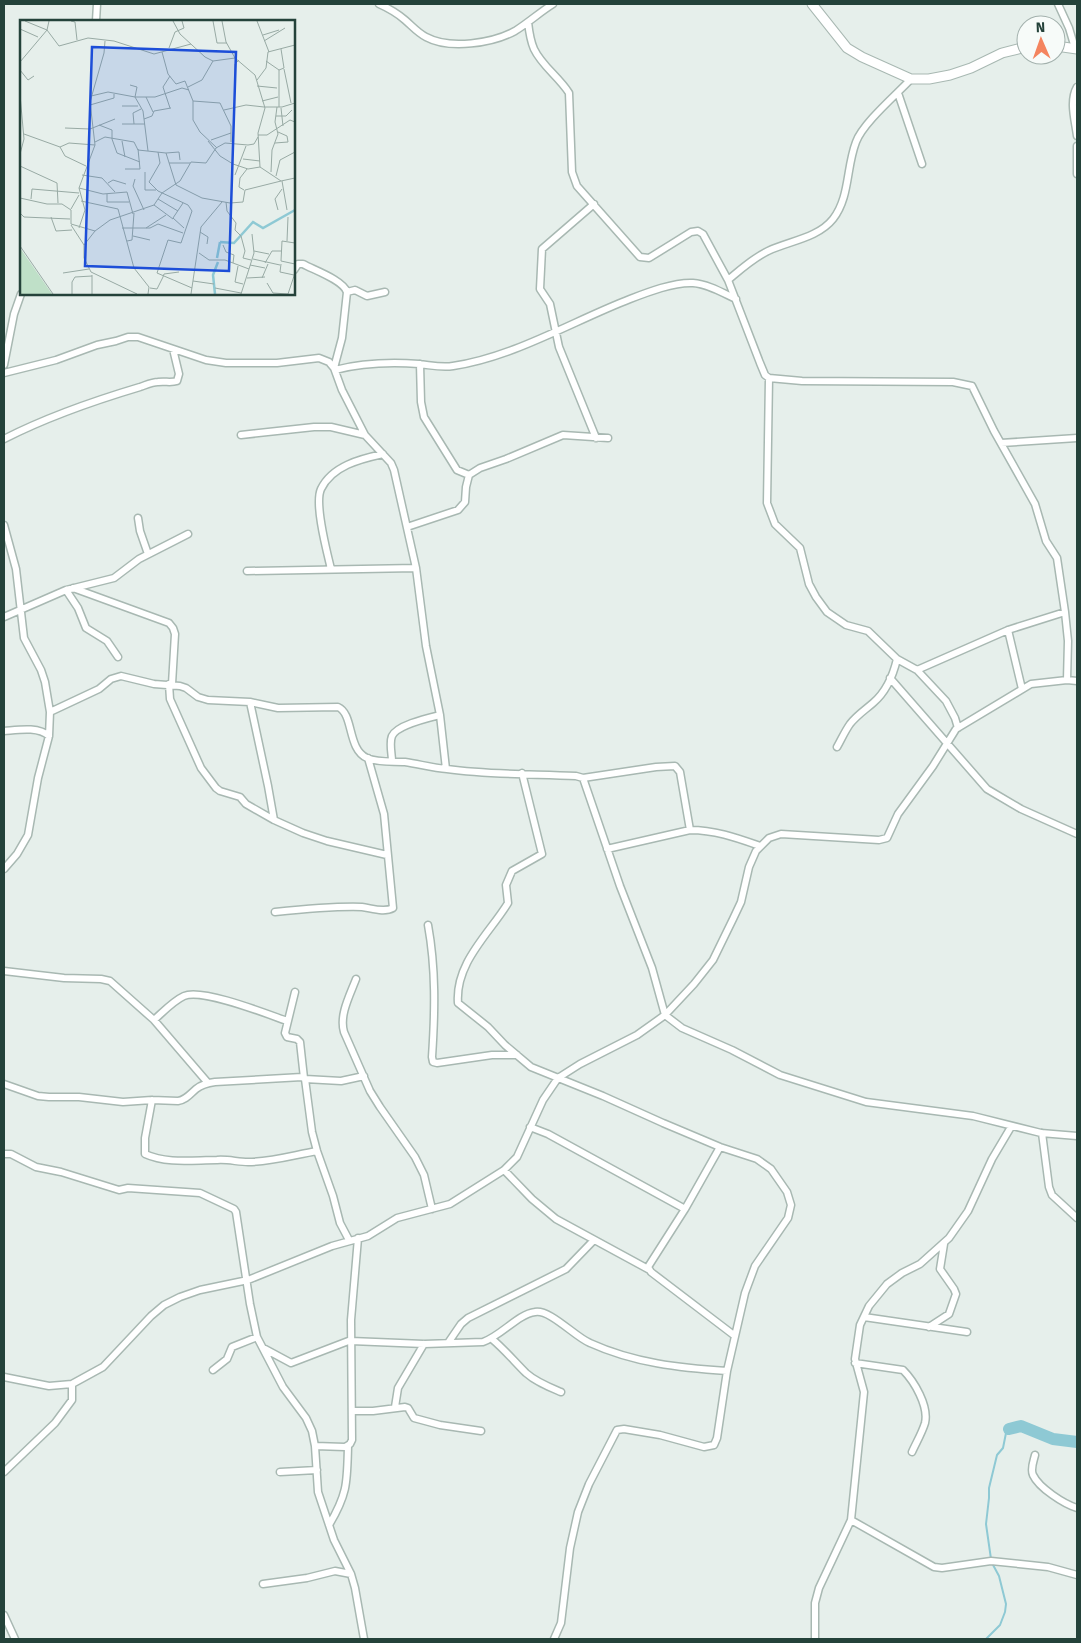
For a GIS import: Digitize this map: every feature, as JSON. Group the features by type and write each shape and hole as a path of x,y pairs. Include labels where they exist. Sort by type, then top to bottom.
{"street":[{"path":"96,20 97,4"},
{"path":"379,4 391,10 426,37 438,42 464,43 481,42 504,37 517,30 552,4"},
{"path":"812,4 847,48 862,57 911,79 929,79 950,74 971,68 1002,53 1016,50"},
{"path":"1058,4 1076,49"},
{"path":"528,22 530,39 535,51 569,93 572,172 577,186 640,257 649,258 691,232 698,231 703,234 728,280 760,363 769,378 767,503 770,515 774,524 800,548 809,584 816,598 827,612 846,625 868,630 897,659 917,670 946,701 958,728"},
{"path":"728,280 752,260 767,251 815,233 832,221 841,206 845,193 856,142 865,127 911,79"},
{"path":"1077,87 1073,94 1077,136"},
{"path":"898,93 922,164"},
{"path":"1077,146 1077,174"},
{"path":"594,204 542,249 540,289 550,304 555,331 567,369 596,438"},
{"path":"295,268 298,264 303,264 346,288 342,338 335,369"},
{"path":"335,369 371,364 451,366 484,360 648,292 682,284 700,284 736,299"},
{"path":"347,292 355,290 369,296 385,292"},
{"path":"4,365 14,314 21,295"},
{"path":"4,373 56,360 97,345 128,337 138,337 206,360 226,363 277,363 319,358 329,362 335,369 342,390 365,435 391,463 394,470 416,568 426,646 440,715 446,770"},
{"path":"4,439 70,410 119,393 157,382 177,381 180,374 173,349"},
{"path":"420,364 421,402 424,417 457,470 469,475"},
{"path":"769,378 802,381 953,382 970,385 1035,504 1046,541 1057,558 1068,641 1067,680"},
{"path":"242,435 314,426 330,426 365,435"},
{"path":"407,527 458,510 463,506 469,475 480,468 563,435 608,438"},
{"path":"1001,443 1077,438"},
{"path":"331,569 318,502 320,490 344,466 383,454"},
{"path":"138,518 140,531 148,554"},
{"path":"4,525 14,560 20,594 24,638 41,670 50,712 49,736 38,778 28,835 17,854 4,869"},
{"path":"4,617 69,589 114,578 148,554 188,534"},
{"path":"247,571 416,568"},
{"path":"69,589 86,628 106,641 118,657"},
{"path":"69,589 169,623 173,628 175,634 170,699 201,768 220,791 240,797 246,804 292,829 326,841 387,855"},
{"path":"917,670 1008,630 1065,612"},
{"path":"1008,630 1022,689"},
{"path":"836,747 849,724 883,693 892,676 897,659"},
{"path":"50,712 99,689 116,677 125,677 154,684 171,684 186,688 198,697 208,700 250,702 278,708 320,706 342,709 353,740 362,754 368,758 446,770 576,776 583,778 675,766 680,772 690,830"},
{"path":"890,678 987,789 1021,809 1077,834"},
{"path":"4,1377 49,1386 72,1384 103,1367 140,1327 164,1305 180,1297 200,1290 248,1280 349,1240 368,1236 397,1218 450,1204 463,1197 504,1170 517,1157 543,1100 558,1078 580,1064 637,1035 665,1015 694,984 712,960 733,920 749,867 760,846 770,838 781,834 879,840 886,838 898,814 958,728 1031,684 1044,681 1077,681"},
{"path":"250,702 274,820"},
{"path":"392,761 392,734 399,728 440,715"},
{"path":"4,731 43,731 49,736"},
{"path":"276,912 317,907 361,907 390,910 393,906 384,814 368,758"},
{"path":"522,773 542,854 512,871 506,885 508,903 468,961 462,974 457,1001 531,1067 720,1147 757,1159 771,1169 787,1192 791,1205 788,1218 754,1266 745,1293 727,1370 717,1438 714,1445 704,1447 660,1435 624,1429 617,1430 589,1484 578,1512 570,1548 560,1623 554,1639"},
{"path":"583,778 607,849 652,968 665,1015 682,1028 732,1050 780,1075 866,1102 973,1116 1011,1127 1042,1133 1077,1136"},
{"path":"607,849 690,830 726,834 760,846"},
{"path":"428,925 434,969 435,1027 433,1062 516,1054"},
{"path":"4,971 64,978 106,980 118,987 154,1020 208,1083"},
{"path":"356,978 342,1025 354,1055 380,1108 415,1157 424,1175 432,1209"},
{"path":"295,992 285,1035 300,1042 316,1151 333,1196 340,1223 349,1240"},
{"path":"154,1020 185,995 193,994 218,998 288,1021"},
{"path":"4,1084 43,1096 79,1097 118,1102 182,1100 197,1088 208,1083 254,1078 300,1077 305,1079 341,1081 364,1076"},
{"path":"152,1100 144,1144 145,1154 154,1158 172,1161 220,1160 246,1162 316,1151"},
{"path":"530,1127 548,1134 685,1208"},
{"path":"815,1639 815,1603 819,1588 851,1520 864,1392 855,1354 860,1325 875,1298 887,1284 920,1264 944,1242 968,1210 992,1159 1011,1127"},
{"path":"1042,1133 1049,1187 1057,1200 1077,1218"},
{"path":"648,1269 649,1263 685,1208 720,1147"},
{"path":"4,1154 12,1154 36,1168 62,1172 119,1190 128,1188 194,1192 217,1200 234,1209 248,1280 250,1304 258,1337 283,1388 310,1425 315,1446 318,1492 334,1540 356,1588 364,1639"},
{"path":"504,1170 532,1199 556,1219 648,1269 735,1336"},
{"path":"329,1525 345,1493 348,1446 352,1440 350,1383 352,1293 358,1238"},
{"path":"448,1344 461,1324 468,1318 566,1269 594,1240"},
{"path":"930,1327 949,1314 956,1294 940,1269 944,1242"},
{"path":"263,1348 291,1364 314,1353 351,1341 424,1344 474,1343 492,1339 526,1314 536,1311 546,1313 579,1337 614,1354 649,1363 727,1370"},
{"path":"864,1317 967,1332"},
{"path":"213,1370 227,1359 232,1347 258,1337"},
{"path":"492,1339 508,1352 527,1374 561,1392"},
{"path":"395,1408 398,1388 424,1344"},
{"path":"856,1363 903,1370 919,1392 925,1414 925,1422 912,1452"},
{"path":"4,1472 55,1423 72,1400 72,1384"},
{"path":"352,1411 408,1408 414,1418 440,1425 482,1431"},
{"path":"315,1446 348,1446"},
{"path":"1035,1455 1032,1474 1060,1501 1077,1508"},
{"path":"280,1472 316,1470"},
{"path":"851,1520 934,1567 961,1566 992,1560 1048,1567 1077,1574"},
{"path":"263,1584 307,1578 335,1571 351,1574"},
{"path":"4,1615 16,1639"}],"waterway":[{"path":"1009,1429 1021,1426 1053,1439 1077,1442"},
{"path":"991,1559 986,1524 989,1488 997,1455 1003,1448 1006,1433 1009,1429"},
{"path":"986,1639 1000,1625 1006,1604 999,1576 992,1563"}]}
